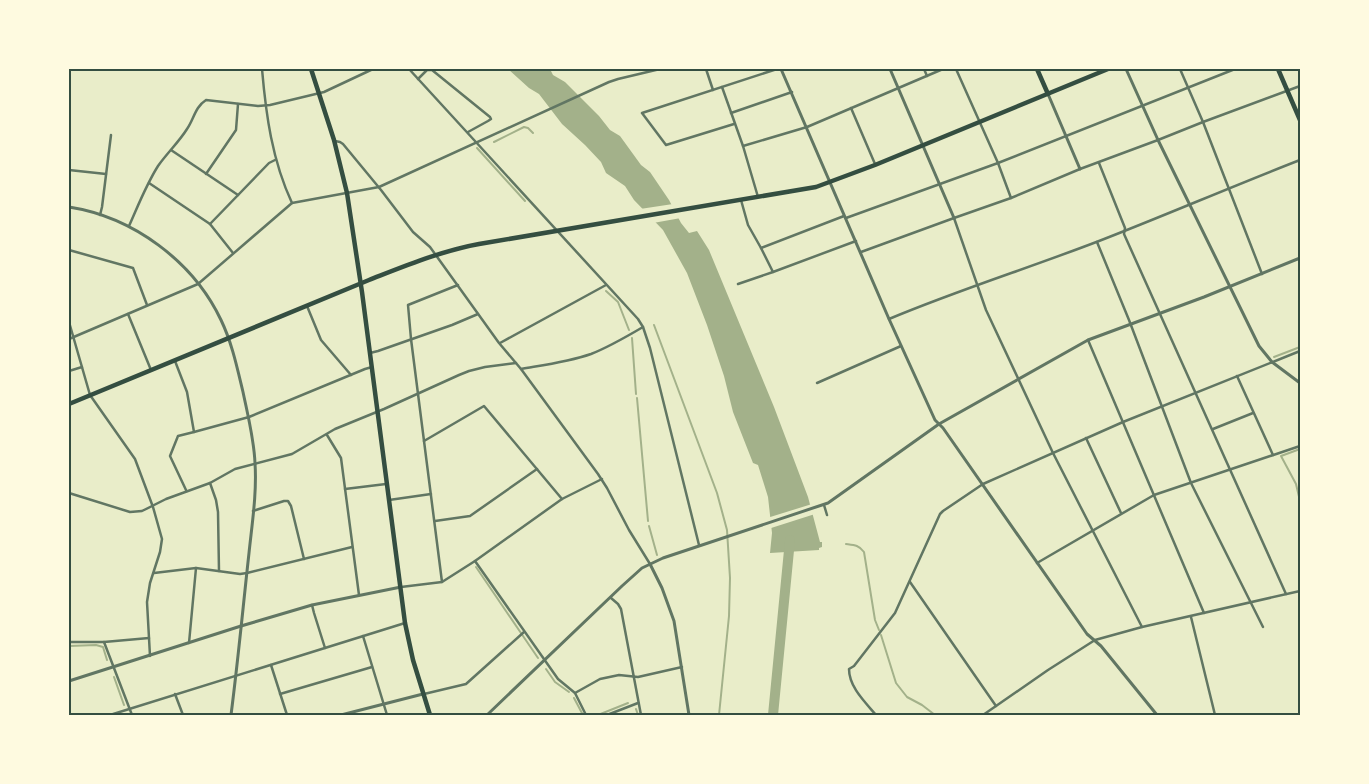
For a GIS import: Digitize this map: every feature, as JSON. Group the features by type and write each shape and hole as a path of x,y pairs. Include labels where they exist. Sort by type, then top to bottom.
{"main road":[{"path":"310,69 334,140 347,193 361,284 405,623 413,660 430,715"},
{"path":"1037,69 1048,94"},
{"path":"69,404 436,255 470,246 804,189 831,182 1108,69"},
{"path":"1278,69 1300,120"}],"street":[{"path":"69,70 75,69"},
{"path":"262,69 265,106 275,160 292,203"},
{"path":"128,226 143,192 158,167 188,128 201,103 206,100 265,106 318,94 373,69"},
{"path":"409,69 558,230 643,327 650,348 699,545"},
{"path":"69,339 198,284 292,203 379,187 609,82 660,69"},
{"path":"706,69 713,90"},
{"path":"734,124 666,145 642,112 778,69"},
{"path":"781,69 889,319 935,420 940,424 983,484 1087,634 1101,646 1157,715"},
{"path":"890,69 954,218 986,310 1053,453 1142,627"},
{"path":"924,69 927,76"},
{"path":"743,146 807,127 943,69"},
{"path":"956,69 998,163 1011,198"},
{"path":"1126,69 1158,140 1259,346 1272,362 1300,383"},
{"path":"1180,69 1203,122 1262,274"},
{"path":"761,248 998,163 1235,69"},
{"path":"418,79 427,70 432,70 490,116 491,119 467,132"},
{"path":"861,252 1011,198 1080,169 1300,86"},
{"path":"722,87 743,146 758,197"},
{"path":"731,114 792,92"},
{"path":"1048,94 1080,169"},
{"path":"206,174 236,130 238,104"},
{"path":"851,108 875,165"},
{"path":"100,215 111,135"},
{"path":"334,140 343,144 413,232 430,247 602,479 662,588 674,621 689,715"},
{"path":"171,150 238,194"},
{"path":"210,224 269,163 275,160"},
{"path":"889,319 934,300 1097,242 1300,160"},
{"path":"1099,163 1125,228 1124,234 1286,594"},
{"path":"69,170 106,174"},
{"path":"149,183 210,224 234,253"},
{"path":"741,200 748,225 773,272"},
{"path":"69,207 100,215 128,226 168,252 198,284 212,303 229,338 249,417 255,465 253,511 231,715"},
{"path":"738,284 856,241"},
{"path":"1097,242 1191,483 1263,627"},
{"path":"69,250 134,268 147,305"},
{"path":"487,715 610,598 650,564 699,545 822,506 832,501 940,424 1088,340 1230,287 1300,258"},
{"path":"442,582 408,305 458,285"},
{"path":"500,343 606,285"},
{"path":"307,306 321,340 351,375"},
{"path":"128,314 151,370"},
{"path":"370,353 478,314"},
{"path":"69,322 90,395 135,458 162,539 147,602 150,656"},
{"path":"521,369 592,354 643,327"},
{"path":"1088,340 1204,613"},
{"path":"817,384 901,346"},
{"path":"876,715 853,684 849,669 854,666 896,613 940,514 983,484 1123,422 1300,351"},
{"path":"174,360 187,392 194,432"},
{"path":"69,493 130,512 142,511 166,499 210,483 235,469 292,454 335,430 469,371 516,363"},
{"path":"69,371 82,367"},
{"path":"186,491 170,456 178,436 249,417 372,367"},
{"path":"1237,376 1273,455"},
{"path":"424,441 484,406 562,499"},
{"path":"1213,429 1253,413"},
{"path":"327,435 340,455 358,595"},
{"path":"1086,438 1121,513"},
{"path":"1037,563 1154,495 1300,446"},
{"path":"434,521 470,516 537,469"},
{"path":"69,681 312,604 401,587 442,582 562,499 602,479"},
{"path":"210,483 218,512 219,571"},
{"path":"345,489 386,484"},
{"path":"388,500 431,494"},
{"path":"253,511 288,501 291,506 304,559"},
{"path":"822,506 827,515"},
{"path":"154,573 196,568 247,573 352,547"},
{"path":"475,560 558,680 575,693 586,715"},
{"path":"189,643 196,568"},
{"path":"910,582 996,706"},
{"path":"983,715 1095,640 1142,627 1300,591"},
{"path":"610,598 621,609 641,715"},
{"path":"312,604 325,648"},
{"path":"1191,616 1215,715"},
{"path":"110,715 405,623"},
{"path":"341,715 466,684 524,632"},
{"path":"363,636 387,715"},
{"path":"69,642 104,642 149,638"},
{"path":"104,642 132,715"},
{"path":"271,665 287,715"},
{"path":"575,693 600,679 619,675 638,678 682,666"},
{"path":"280,694 372,667"},
{"path":"175,694 183,715"},
{"path":"607,715 638,703"}],"shaded area":[{"path":"508,69 550,69 553,75 565,82 599,116 610,130 620,136 641,165 650,172 689,233 697,231 709,250 774,407 808,497 820,542 822,542 822,547 819,550 770,553 772,533 768,497 758,465 753,463 733,412 724,376 687,273 663,230 634,200 625,186 606,173 601,162 562,124 539,94 529,88"}],"pier":[{"path":"673,204 681,218 653,223 640,209"},
{"path":"812,504 815,514 768,529 767,518"}],"waterway":[{"path":"494,142 524,127 533,133"},
{"path":"477,148 525,201"},
{"path":"606,291 618,302 629,330"},
{"path":"654,325 717,493 727,530 730,578 729,616 719,715"},
{"path":"632,338 636,394"},
{"path":"1274,357 1300,347"},
{"path":"637,398 648,521"},
{"path":"1300,449 1281,456 1296,484 1300,501"},
{"path":"649,526 657,555"},
{"path":"773,715 790,540"},
{"path":"846,544 854,545 864,552 875,620 879,630"},
{"path":"476,567 538,658"},
{"path":"881,635 896,683 907,697 935,715"},
{"path":"69,646 96,645 103,647 107,660"},
{"path":"546,669 555,682 569,692"},
{"path":"114,677 124,705"},
{"path":"574,698 583,715"},
{"path":"598,715 628,703"},
{"path":"636,709 638,715"}]}
